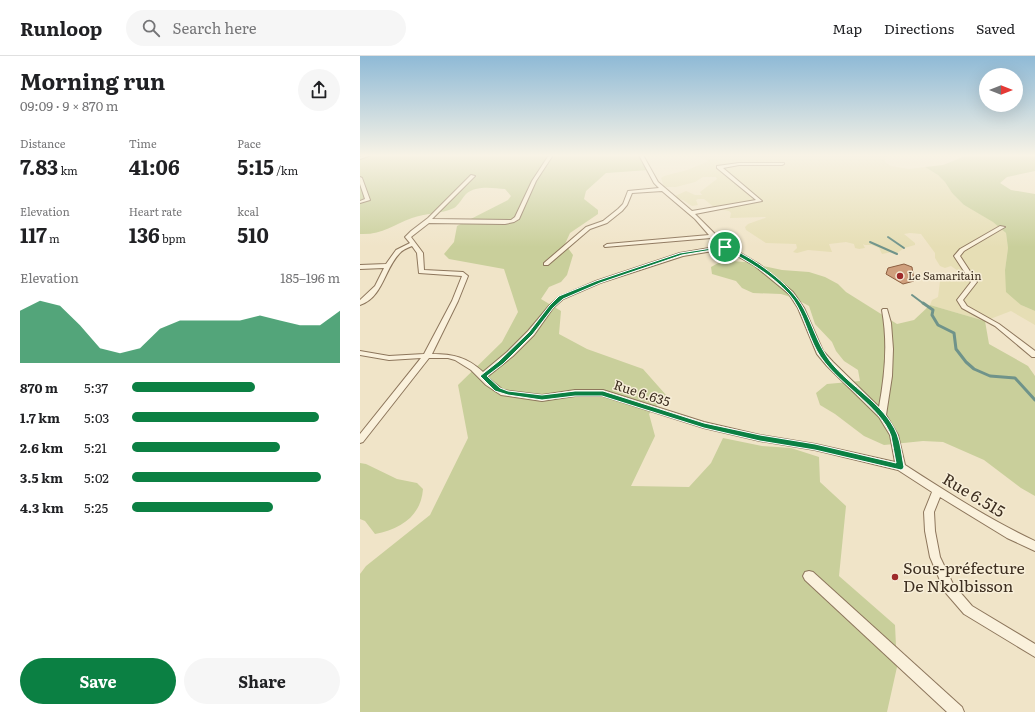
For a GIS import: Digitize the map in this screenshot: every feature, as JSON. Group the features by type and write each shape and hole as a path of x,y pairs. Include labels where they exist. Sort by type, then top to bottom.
{"street":[{"path":"360,202 368,200 363,186"},
{"path":"360,440 427,356 455,301 465,276 463,274 420,272 420,253 408,237 411,233 429,221 461,186"},
{"path":"429,221 505,222 515,220 532,186"},
{"path":"659,186 692,213 718,242 757,265 791,293 801,308 820,352 852,387 882,415 894,435 901,467"},
{"path":"692,213 760,201 741,186"},
{"path":"546,264 588,228 605,222 620,210 625,205 630,192 663,189"},
{"path":"1002,227 962,250 957,256 958,262 972,274 974,282 960,300 964,307 997,325 1035,355"},
{"path":"607,246 714,236"},
{"path":"360,303 368,298 379,286 394,256 413,244"},
{"path":"483,376 501,362 531,333 551,307 561,298 598,282 674,256 725,247"},
{"path":"360,267 388,266"},
{"path":"882,415 890,359 888,324 885,310"},
{"name":"Rue 6.635","path":"360,353 389,358 448,356 457,358 474,368 497,390 508,393 542,398 575,393 603,393 704,425 760,438 815,447 901,467"},
{"name":"Rue 6.515","path":"901,467 937,491 1011,535 1035,546"},
{"path":"937,491 929,512 930,532 935,557 949,588 968,610 978,618 1035,651"},
{"path":"809,576 956,712"}],"shaded area":[{"path":"664,186 681,186 676,187 664,187"},
{"path":"708,186 947,186 952,193 964,205 994,222 1006,233 1008,248 1005,270 1021,305 1035,311 1035,325 1011,311 985,321 930,305 932,300 938,297 940,281 954,278 959,274 958,271 951,266 945,268 940,266 935,258 935,253 921,234 904,234 915,243 915,245 904,248 896,254 892,252 882,254 879,248 872,245 863,244 865,248 859,249 855,248 854,244 846,242 829,244 832,252 808,250 797,253 793,252 797,248 796,244 766,243 746,230 745,227 748,224 766,217 730,218 731,213 729,211 715,208 704,199 696,200 698,205 692,206 683,200 675,198 675,196 686,191 695,195 702,195 700,192"}],"green space":[{"path":"360,186 592,186 586,191 584,199 598,210 598,214 570,233 565,244 573,255 567,275 561,282 549,287 541,299 561,311 559,334 587,349 643,369 666,395 649,414 655,436 631,486 689,487 711,463 723,438 762,446 791,448 819,457 820,482 846,506 839,576 895,625 897,667 887,712 360,712 360,574 366,566 430,515 468,438 458,385 502,342 518,312 504,269 449,259 444,254 454,242 457,226 508,200 511,196 505,189 475,189 466,194 454,208 417,216 375,233 360,234"},
{"path":"947,186 1004,186 1011,190 1035,194 1035,311 1021,305 1006,292 1005,270 1008,248 1006,233 993,222 964,205 952,193"},
{"path":"720,262 745,262 782,270 809,272 825,277 838,284 846,292 897,324 914,320 930,305 985,321 989,344 1028,366 1035,376 1035,496 1021,488 984,460 943,442 923,441 884,445 864,436 835,414 820,405 816,393 827,384 860,381 858,370 844,361 836,351 832,342 815,324 809,306 794,298 781,294 753,293 742,288 736,281 712,274 711,267"},
{"path":"360,463 366,464 397,479 417,483 423,489 418,507 408,520 393,529 375,534 365,521 360,519"}],"building":[{"name":"Le Samaritain","path":"904,264 912,267 914,281 903,284 886,274 888,268"}],"waterway":[{"path":"888,237 904,248"},
{"path":"870,242 897,254"},
{"path":"912,295 924,304"},
{"path":"923,303 933,310 932,315 938,325 954,333 956,349 966,362 974,369 990,376 1015,378 1035,400"}],"place":[{"name":"Le Samaritain","path":"900,276"},
{"name":"Sous-préfecture De Nkolbisson","path":"895,577"}],"route":[{"path":"725,247 757,265 782,284 791,293 801,308 820,352 852,387 882,415 894,435 901,467 815,447 744,435 672,416 603,393 575,393 542,398 501,392 489,383 483,376 510,354 531,333 551,307 568,294 598,282 682,254 725,247"}]}
